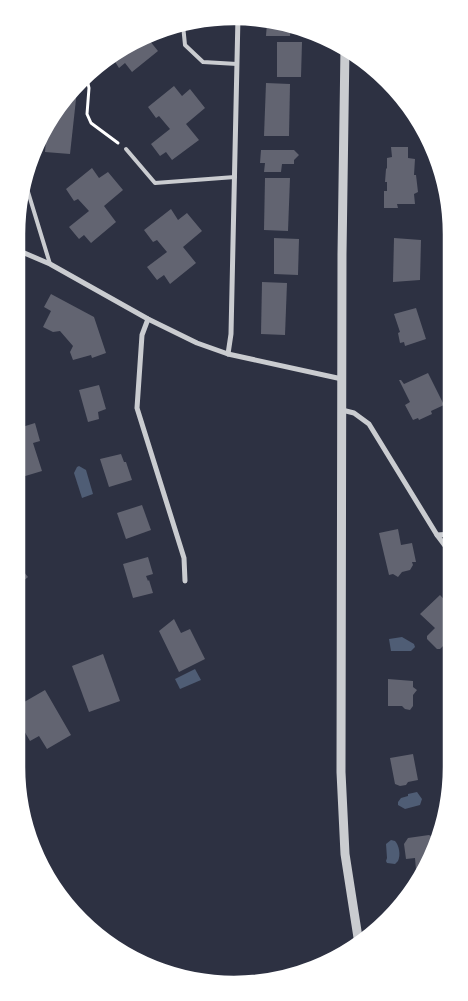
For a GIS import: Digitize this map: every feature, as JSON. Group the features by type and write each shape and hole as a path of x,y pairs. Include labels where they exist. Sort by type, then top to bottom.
{"street":[{"path":"228,354 231,334 238,24"},
{"path":"345,55 340,772 345,854 358,937"},
{"path":"24,253 50,264 197,343 228,354 342,379"},
{"path":"148,318 142,336 137,408 184,558 185,581"},
{"path":"342,410 354,413 369,424 444,544"},
{"path":"437,535 444,535"}],"lane":[{"path":"184,30 185,45 203,62 237,64"},
{"path":"126,149 155,182 235,177"},
{"path":"28,192 50,264"}],"path":[{"path":"88,83 87,114 92,123 126,149"}],"water":[{"path":"79,466 86,470 93,494 82,498 74,473"},
{"path":"402,637 414,644 415,647 411,651 391,651 389,639"},
{"path":"195,669 201,680 180,689 175,679"},
{"path":"417,792 422,799 420,805 405,809 398,805 401,798"},
{"path":"391,840 395,841 399,850 399,859 395,864 387,863 386,861 386,844"}],"building":[{"path":"267,27 290,32 290,36 266,36"},
{"path":"150,41 158,51 132,72 125,63 119,68 114,61 141,45"},
{"path":"277,42 302,42 301,77 277,77"},
{"path":"266,83 290,84 289,136 264,136"},
{"path":"174,86 182,96 190,89 205,108 186,124 199,140 172,160 166,152 160,156 151,144 170,129 159,116 156,118 148,107"},
{"path":"77,94 70,154 45,152 46,139 59,117"},
{"path":"391,147 408,147 408,158 415,159 414,175 416,175 418,192 414,194 415,204 397,204 398,208 384,208 384,191 387,191 387,182 385,182 387,158 392,157"},
{"path":"261,150 294,150 299,155 294,160 294,164 282,164 281,172 264,172 265,163 260,163"},
{"path":"92,168 99,178 108,172 123,190 104,206 116,222 91,243 84,235 79,239 69,227 89,211 78,199 74,201 66,189"},
{"path":"265,178 290,178 288,231 264,230"},
{"path":"171,209 178,220 187,213 202,231 183,247 196,263 170,284 164,275 157,280 147,267 167,252 157,240 153,242 144,230"},
{"path":"274,238 299,239 298,275 274,274"},
{"path":"394,238 421,240 420,280 393,282"},
{"path":"262,282 287,283 285,335 261,334"},
{"path":"51,294 94,317 106,353 92,358 91,355 73,360 70,352 73,346 60,331 53,332 43,327 51,311 44,307"},
{"path":"416,308 426,339 405,346 404,342 400,343 398,333 400,332 394,314"},
{"path":"428,373 444,405 431,411 432,414 419,420 418,418 413,420 405,405 410,402 399,380 404,384"},
{"path":"99,385 106,409 98,412 99,419 88,422 79,390"},
{"path":"35,423 40,441 33,443 42,471 24,476 24,426"},
{"path":"121,454 132,480 109,487 100,459"},
{"path":"142,505 151,530 126,539 117,513"},
{"path":"398,529 401,545 412,543 416,562 412,562 413,565 410,570 402,572 398,577 393,574 389,575 379,533"},
{"path":"148,557 153,574 146,576 153,593 133,598 123,564"},
{"path":"24,572 28,577 24,580"},
{"path":"440,595 444,599 444,645 440,649 437,649 427,639 427,636 435,628 420,614"},
{"path":"174,619 181,633 190,629 205,659 179,672 159,631"},
{"path":"103,654 120,701 89,712 72,666"},
{"path":"388,679 413,681 413,687 417,690 413,695 413,706 410,710 402,706 388,706"},
{"path":"45,690 71,735 47,749 39,736 30,741 24,731 24,702"},
{"path":"413,754 418,780 408,782 406,785 400,786 395,784 390,758"},
{"path":"429,835 432,837 417,870 415,858 406,859 404,844 408,838"}]}
